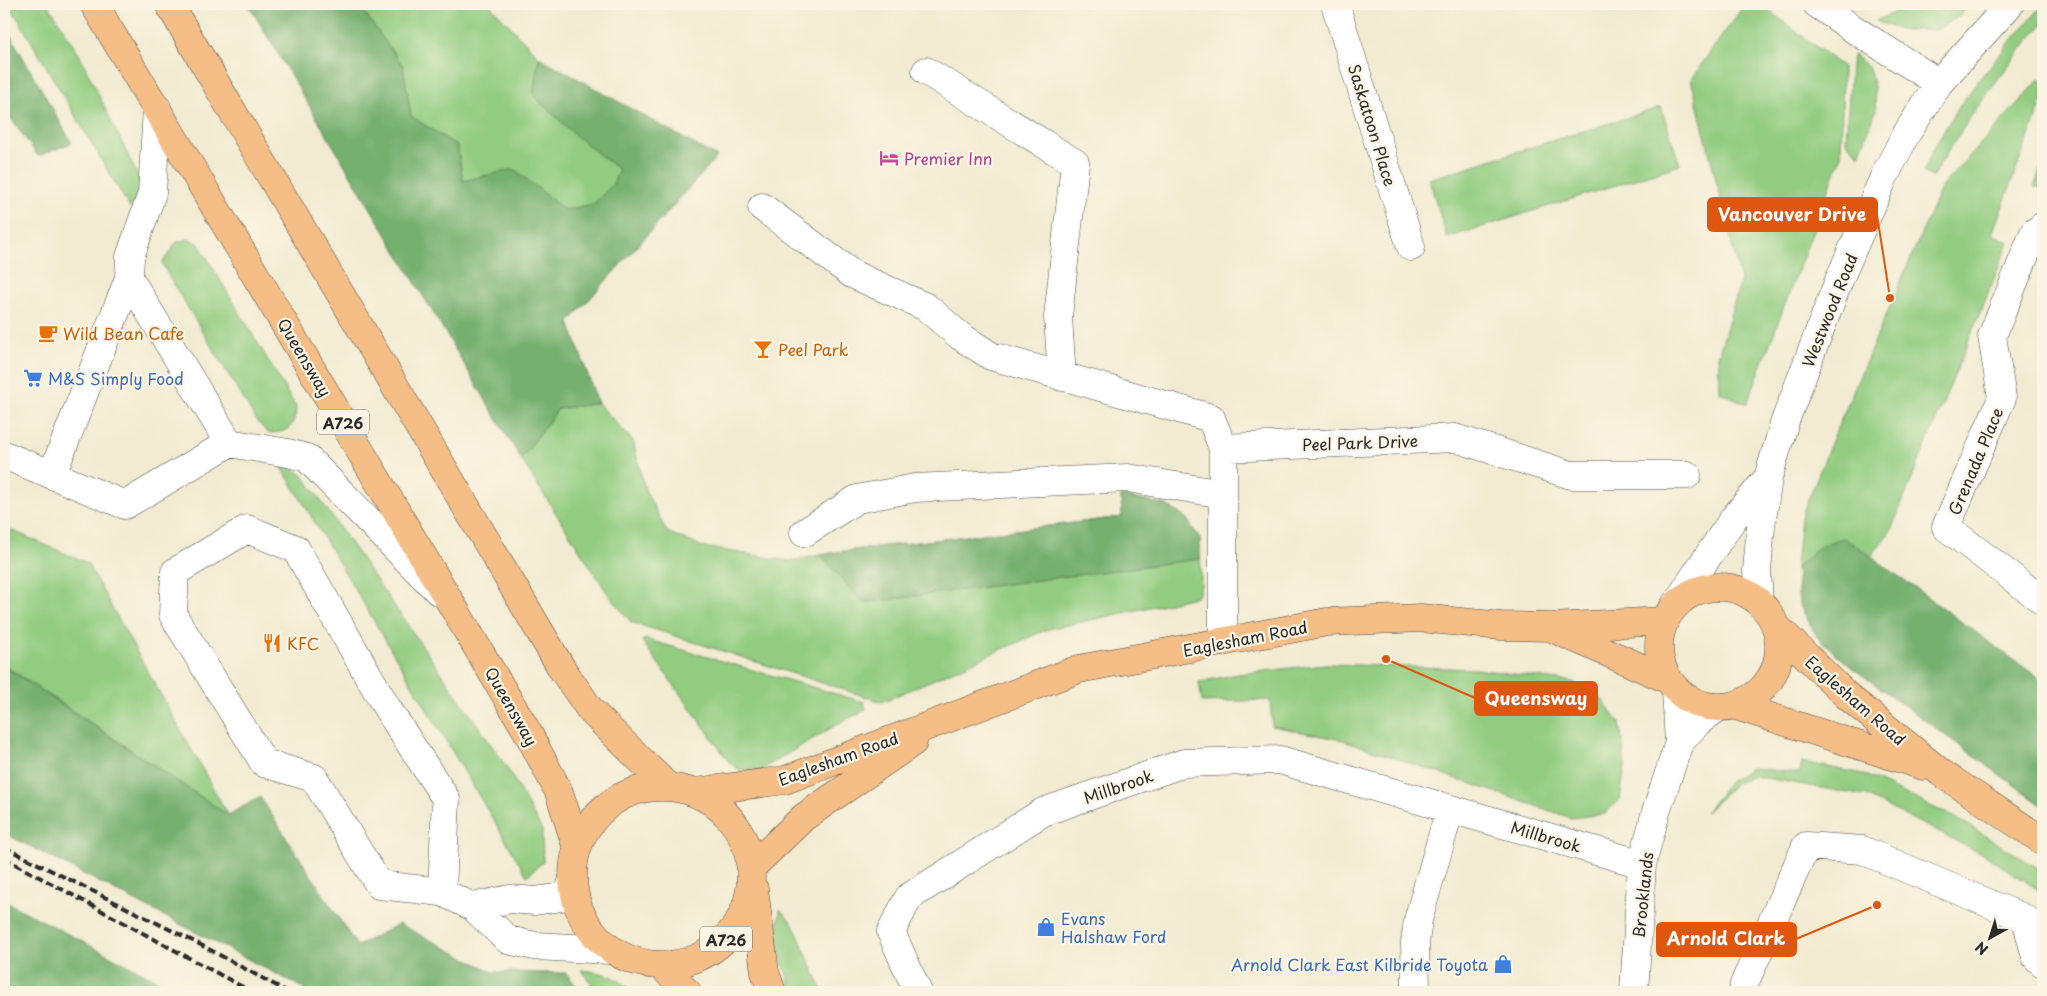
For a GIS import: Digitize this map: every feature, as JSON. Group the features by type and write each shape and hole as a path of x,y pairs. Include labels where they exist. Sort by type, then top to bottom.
{"main road":[{"name":"Queensway","path":"94,4 527,731 559,792 577,848"},
{"name":"A726","path":"169,4 562,669 591,711 636,757 668,786"},
{"path":"1711,587 1731,588 1750,595 1759,603 1775,625 1779,645 1777,664 1768,683 1754,697 1727,707 1697,705 1671,684 1659,660 1658,640 1670,613 1692,593 1711,587"},
{"name":"Eaglesham Road","path":"695,792 785,780 1079,669 1327,622 1421,618 1501,626 1551,627 1670,613"},
{"name":"Eaglesham Road","path":"1775,625 1846,695 1940,772 2043,841"},
{"name":"Eaglesham Road","path":"1551,627 1629,660 1671,684"},
{"name":"Eaglesham Road","path":"1727,707 1834,736 1940,772"},
{"name":"Eaglesham Road","path":"752,871 804,817 949,717"},
{"name":"A726","path":"752,871 748,903 736,928 716,949 691,962 663,967 635,962 610,950 583,920 572,882 577,848 587,826 603,808 622,796 645,788 668,786 695,792 716,804 734,822 746,843 752,871 765,972 772,992"},
{"path":"663,967 688,992"}],"street":[{"name":"Saskatoon Place","path":"1335,4 1410,247"},
{"path":"1817,4 1939,83"},
{"name":"Westwood Road","path":"1759,603 1758,561 1760,526 1768,478 1785,421 1839,280 1884,176 1905,136 1939,83 2010,4"},
{"path":"926,71 1075,162 1058,317 1062,377"},
{"path":"52,475 129,278 130,258 152,193 157,108"},
{"path":"762,207 852,274 926,307 960,336 991,356 1211,418 1222,448 1224,642"},
{"name":"Grenada Place","path":"2043,226 2034,233 1992,336 2002,398 1946,527 2043,601"},
{"path":"129,278 229,443"},
{"name":"Peel Park Drive","path":"1222,448 1455,438 1571,475 1687,475"},
{"path":"4,455 125,506 229,443 307,458 453,606"},
{"path":"804,533 857,499 915,488 1128,478 1223,494"},
{"name":"Westwood Road","path":"1670,613 1733,519 1768,478"},
{"path":"442,892 446,799 387,708 296,549 247,529 175,572 173,615 264,763 314,778 379,885 442,892 473,907 508,940 535,946 610,950"},
{"name":"Brooklands","path":"1671,684 1679,743"},
{"name":"Brooklands","path":"1634,992 1642,864 1656,812 1679,743 1698,722 1727,707"},
{"name":"Millbrook","path":"918,992 891,932 909,897 1043,812 1184,763 1280,760 1642,864"},
{"path":"1416,992 1415,942 1418,920 1450,809"},
{"path":"1744,992 1744,984 1806,846 1862,850 2026,919 2036,958 2043,963"},
{"path":"473,907 510,899 535,901 568,896 572,882"}],"green space":[{"path":"9,4 48,4 79,54 144,189 130,208"},
{"path":"248,4 358,4 403,66 411,116 457,146 463,181 514,169 565,210 593,204 613,184 619,170 575,135 533,95 539,57 717,157 569,322 598,403 558,409 521,459"},
{"path":"358,4 489,4 539,57 533,95 575,135 619,170 613,184 593,204 565,211 514,169 463,181 457,146 411,116 403,66"},
{"path":"1745,4 1760,4 1843,67 1841,157 1747,404 1720,392 1718,356 1741,280 1691,79"},
{"path":"1911,4 1969,4 1960,16 1936,30 1899,30 1876,21"},
{"path":"2043,5 2043,24 1984,98 1932,177 1923,172 1947,126 1976,84"},
{"path":"4,24 72,143 38,156 4,109"},
{"path":"1854,54 1869,68 1874,87 1876,111 1859,155 1846,142 1851,64"},
{"path":"2040,79 2043,83 2043,99 1992,234 2009,242 1891,530 1871,556 1857,546 1821,545 1796,568 1801,517 1942,186"},
{"path":"1661,107 1680,165 1447,238 1429,179"},
{"path":"2043,162 2043,188 2034,187"},
{"path":"189,239 198,243 296,407 294,420 289,428 281,432 268,433 258,423 168,275 162,263 177,242"},
{"path":"598,403 633,441 645,490 667,532 703,547 789,561 837,552 1122,517 1121,496 1166,505 1186,518 1200,539 1201,585 1198,596 1048,629 882,702 631,622 608,594 521,459 558,409"},
{"path":"278,461 303,475 506,766 542,830 543,862 527,876"},
{"path":"1121,496 1166,505 1186,518 1200,539 1200,559 863,603 821,555 1122,517"},
{"path":"4,527 87,563 228,815 4,665 4,568 6,563 4,562"},
{"path":"1843,538 1857,546 2043,681 2043,806 1851,667 1817,637 1799,604 1796,568 1821,545"},
{"path":"645,639 864,702 866,710 841,722 754,774 740,770 730,763 642,641"},
{"path":"1326,664 1476,669 1573,682 1599,696 1620,723 1625,766 1620,799 1605,814 1571,818 1343,740 1272,726 1270,700 1202,702 1199,682 1238,674"},
{"path":"4,666 228,815 260,797 357,946 399,924 493,972 566,973 581,992 311,992 4,833"},
{"path":"1802,762 1863,774 1956,818 2043,871 2043,893 1988,857 1866,796 1754,776 1736,783 1705,813 1731,780 1752,768 1800,773"},
{"path":"4,901 157,980 180,992 4,992"},
{"path":"780,909 793,924 823,992 793,992 776,943"},
{"path":"581,970 609,976 621,982 633,992 598,992"}],"railway":[{"path":"4,847 201,945 288,992"},
{"path":"4,858 252,992"}],"place":[{"name":"Premier Inn","path":"889,158"},
{"name":"Vancouver Drive","path":"1890,298"},
{"name":"Wild Bean Cafe","path":"48,333"},
{"name":"Peel Park","path":"763,349"},
{"name":"M&S Simply Food","path":"33,378"},
{"name":"KFC","path":"272,643"},
{"name":"Queensway","path":"1386,659"},
{"name":"Arnold Clark","path":"1877,905"},
{"name":"Evans Halshaw Ford","path":"1046,927"},
{"name":"Arnold Clark East Kilbride Toyota","path":"1503,964"}]}
